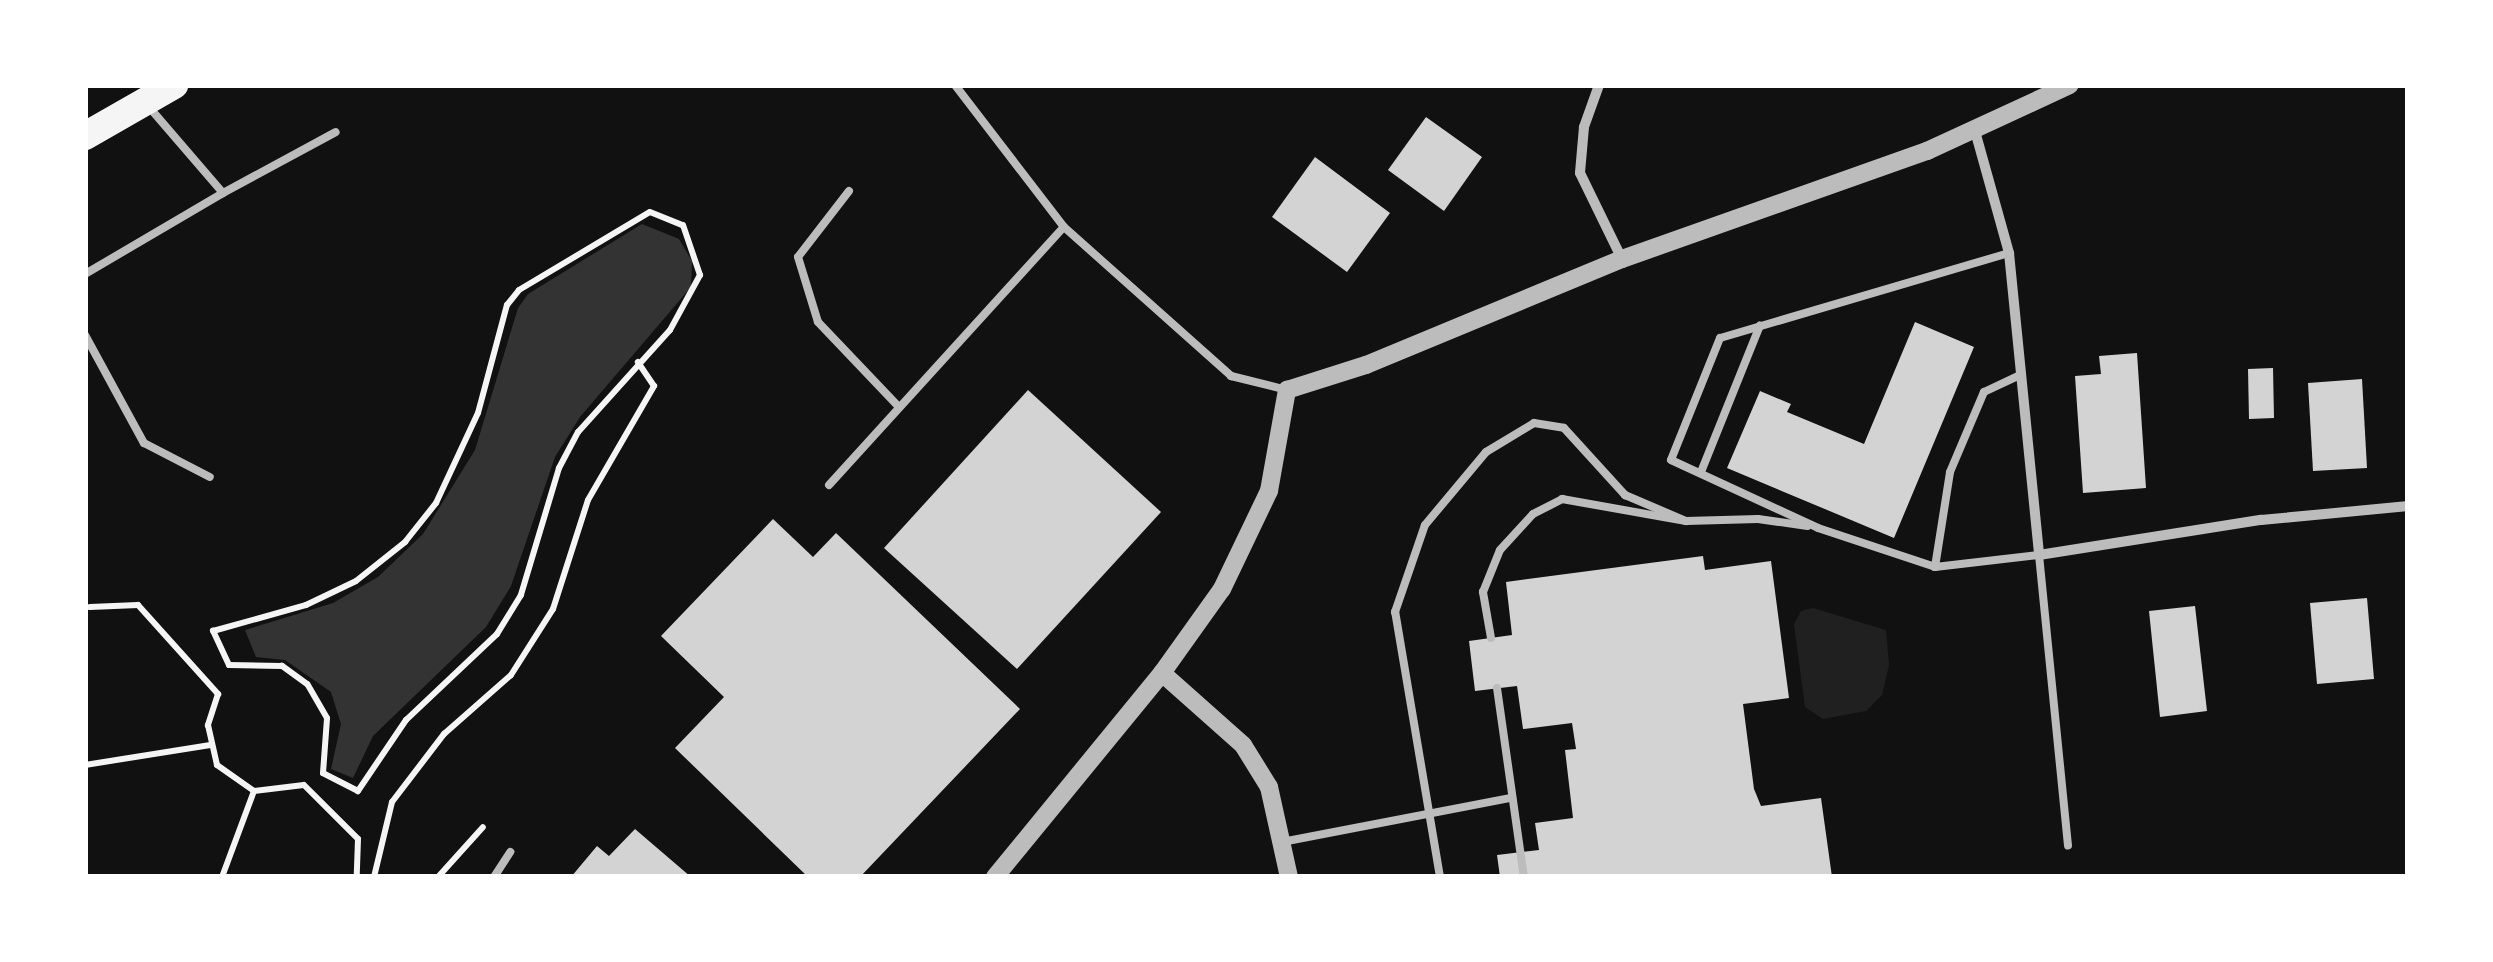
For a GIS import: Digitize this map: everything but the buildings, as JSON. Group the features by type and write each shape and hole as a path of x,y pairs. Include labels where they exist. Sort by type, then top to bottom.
{"highway":[{"path":"85,136 174,85"}],"street":[{"path":"1599,85 1584,126 1580,172 1622,259"},
{"path":"995,877 1162,673 1246,546 1269,492 1287,390 1366,365 1622,259 1975,131 2070,85"},
{"path":"1975,131 2009,253 2039,555 2261,520 2408,506"},
{"path":"1162,673 1243,744 1269,787 1289,877"}],"lane":[{"path":"955,85 1064,227 1231,376 1287,390"},
{"path":"144,101 223,193"},
{"path":"85,274 336,132"},
{"path":"849,191 798,257 818,322 898,406"},
{"path":"829,485 1064,227"},
{"path":"2009,253 1720,338 1671,460 1818,528 1935,567 2039,555 2068,846"},
{"path":"1701,472 1760,325"},
{"path":"85,336 144,444 210,477"},
{"path":"1935,567 1950,472 1984,392 2022,374"},
{"path":"1440,877 1394,612 1425,524 1486,452 1534,423 1564,428 1625,495 1686,522"},
{"path":"1490,638 1483,592 1500,550 1534,514 1562,499 1686,522 1758,519 1818,528"},
{"path":"1497,688 1524,877"},
{"path":"1282,842 1511,798"},
{"path":"494,877 510,852"}],"path":[{"path":"650,212 683,225 700,275 690,303 638,362 603,397 559,468 534,562 497,634 406,720 358,792 323,773 326,718 307,684 282,666 229,666 213,631 306,605 356,580 405,542 436,503 478,413 507,304 519,290 650,212"},
{"path":"374,877 392,802 444,734 511,674 552,609 588,500 654,386 638,362"},
{"path":"90,607 138,605 218,694 208,725 217,765 254,792 304,784 358,839 358,877"},
{"path":"85,765 210,745"},
{"path":"222,877 254,792"},
{"path":"438,877 482,828"}],"shaded area":[{"path":"642,224 679,239 692,261 691,287 580,417 555,457 511,586 486,627 373,736 353,778 331,769 341,724 331,692 285,660 256,657 245,630 333,603 378,577 423,534 475,450 518,308 528,294"},
{"path":"1813,608 1886,630 1889,665 1882,695 1866,711 1823,719 1805,707 1794,624 1801,611"}]}
